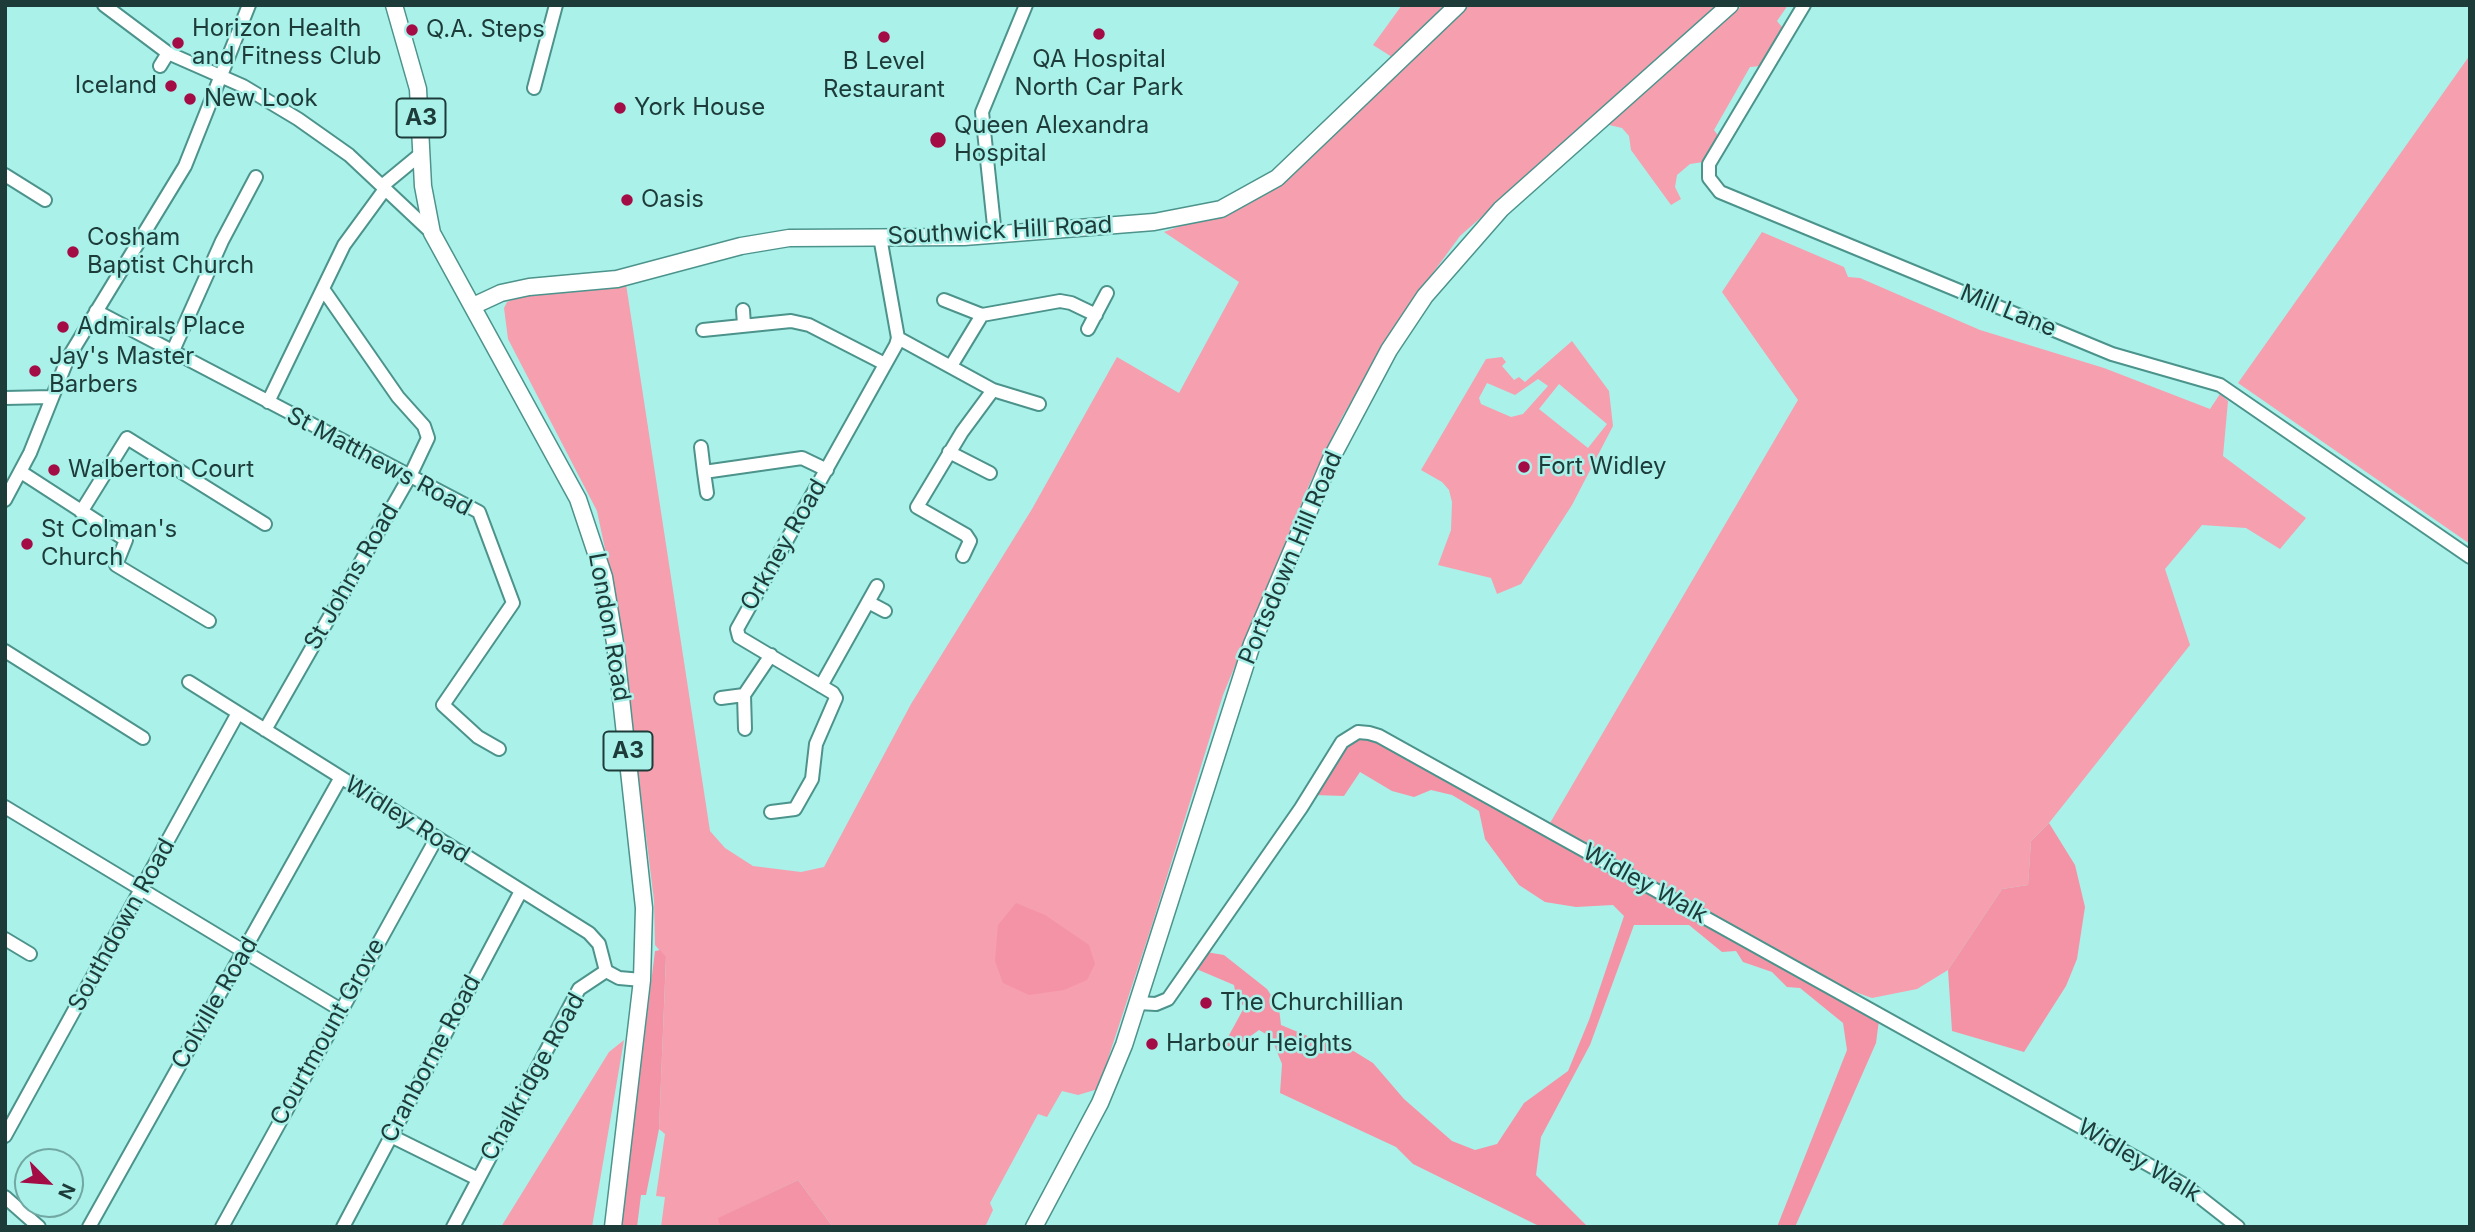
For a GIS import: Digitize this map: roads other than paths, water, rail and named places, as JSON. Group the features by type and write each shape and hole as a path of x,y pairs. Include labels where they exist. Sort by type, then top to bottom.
{"main road":[{"name":"A3","path":"394,5 418,89 423,186 432,233"},
{"name":"Southwick Hill Road","path":"473,306 501,293 529,287 617,279 741,246 789,237 995,235 1154,222 1221,209 1277,178 1458,5"},
{"name":"Portsdown Hill Road","path":"1034,1227 1100,1103 1138,1003 1205,784 1252,644 1331,459 1390,350 1426,296 1501,209 1730,5"},
{"name":"London Road","path":"432,233 578,499 604,577 639,839 644,908 642,980 613,1227"}],"street":[{"path":"104,5 168,53 221,75 298,119 349,155 432,233"},
{"path":"5,500 21,472 68,358 185,166 215,98 221,75 249,5"},
{"path":"534,88 556,5"},
{"path":"995,235 982,112 1026,5"},
{"name":"Mill Lane","path":"1804,5 1709,164 1709,178 1720,192 2112,354 2220,385 2470,558"},
{"path":"160,66 168,53"},
{"path":"268,402 344,245 384,188 422,153"},
{"path":"5,176 45,200"},
{"path":"172,353 211,264 256,177"},
{"path":"231,192 244,199"},
{"path":"880,237 898,338 993,390 1039,404"},
{"name":"St Johns Road","path":"265,730 410,476 426,445 428,431 398,397 323,289"},
{"path":"1088,329 1107,293"},
{"path":"944,300 982,315 1060,301 1071,303 1096,315"},
{"path":"743,310 744,325"},
{"name":"St Matthews Road","path":"96,311 479,513 513,603 443,705 478,737 499,749"},
{"path":"951,366 982,315"},
{"path":"703,330 791,321 809,325 886,364"},
{"name":"Orkney Road","path":"821,686 739,637 739,622 827,470 898,338"},
{"path":"963,556 970,541 966,535 917,507 949,452 993,390"},
{"path":"5,398 51,397"},
{"path":"81,512 127,438 265,524"},
{"path":"701,447 707,493"},
{"path":"949,452 990,473"},
{"path":"704,472 802,458 827,470"},
{"path":"21,472 126,540 116,565 209,621"},
{"path":"771,811 799,813 812,779 816,744 835,705 833,693 821,686 877,586"},
{"path":"868,602 885,611"},
{"path":"5,651 143,738"},
{"path":"745,729 744,695 771,655"},
{"name":"Widley Road","path":"189,682 589,933 599,944 606,971"},
{"path":"721,698 744,695"},
{"name":"Southdown Road","path":"5,1136 238,713"},
{"name":"Widley Walk","path":"1138,1003 1156,1004 1168,999 1301,808 1342,742 1358,732 1369,733 1379,736 2183,1184 2238,1227"},
{"name":"Colville Road","path":"89,1227 340,779"},
{"path":"5,807 341,1010"},
{"name":"Courtmount Grove","path":"222,1227 436,838"},
{"name":"Cranborne Road","path":"343,1227 521,891"},
{"path":"5,939 30,954"},
{"name":"Chalkridge Road","path":"453,1227 579,989 606,971 620,978 642,980"},
{"path":"390,1136 478,1179"},
{"path":"5,1197 38,1227"}],"place":[{"name":"Q.A. Steps","path":"412,30"},
{"name":"QA Hospital North Car Park","path":"1099,34"},
{"name":"B Level Restaurant","path":"884,37"},
{"name":"Horizon Health and Fitness Club","path":"178,43"},
{"name":"Iceland","path":"171,86"},
{"name":"New Look","path":"190,99"},
{"name":"York House","path":"620,108"},
{"name":"Queen Alexandra Hospital","path":"938,140"},
{"name":"Oasis","path":"627,200"},
{"name":"Cosham Baptist Church","path":"73,252"},
{"name":"Admirals Place","path":"63,327"},
{"name":"Jay's Master Barbers","path":"35,371"},
{"name":"Fort Widley","path":"1524,467"},
{"name":"Walberton Court","path":"54,470"},
{"name":"St Colman's Church","path":"27,544"},
{"name":"The Churchillian","path":"1206,1003"},
{"name":"Harbour Heights","path":"1152,1044"}]}
